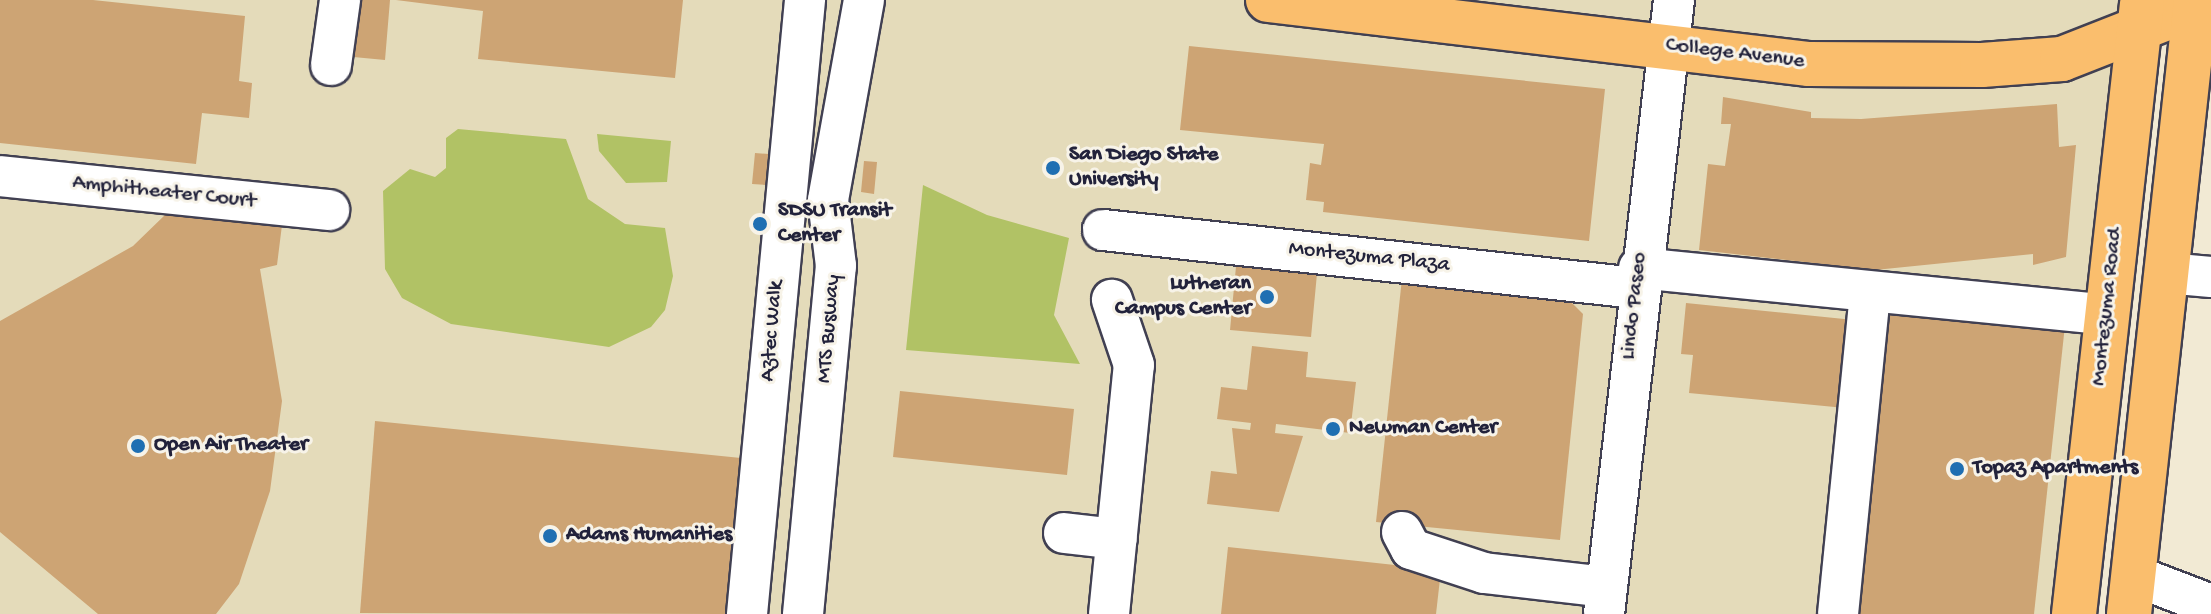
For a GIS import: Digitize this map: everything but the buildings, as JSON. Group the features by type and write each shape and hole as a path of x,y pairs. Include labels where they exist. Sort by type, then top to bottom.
{"main road":[{"name":"College Avenue","path":"1268,0 1809,64 1982,65 2062,59 2142,10 2200,4"},
{"path":"2131,595 2166,273 2200,4"},
{"name":"Montezuma Road","path":"2074,614 2142,10"}],"street":[{"path":"331,65 340,0"},
{"name":"Aztec Walk","path":"747,614 805,0"},
{"name":"MTS Busway","path":"803,614 836,266 828,200 864,0"},
{"name":"Lindo Paseo","path":"1605,600 1637,278 1674,0"},
{"name":"Amphitheater Court","path":"0,176 329,210"},
{"name":"Montezuma Plaza","path":"1103,230 1637,278 1870,293 2107,315"},
{"path":"2166,273 2211,277"},
{"path":"1838,614 1870,293"},
{"path":"1109,614 1134,365 1112,300"},
{"path":"1402,532 1411,549 1484,573 1605,600"},
{"path":"1064,533 1117,539"},
{"path":"2131,595 2211,605"}],"shaded area":[{"name":"San Diego State University","path":"0,0 2129,0 2055,614 0,614"}],"green space":[{"path":"458,129 566,139 588,199 625,224 665,228 673,276 665,310 651,327 609,347 451,324 402,298 385,269 383,191 410,169 435,177 446,168 446,138"},
{"path":"597,134 671,141 667,182 626,183 599,151"},
{"path":"923,185 987,215 1069,238 1054,315 1080,364 906,350"}],"place":[{"name":"San Diego State University","path":"1053,168"},
{"name":"SDSU Transit Center","path":"760,224"},
{"name":"Lutheran Campus Center","path":"1267,297"},
{"name":"Newman Center","path":"1333,429"},
{"name":"Open Air Theater","path":"138,446"},
{"name":"Topaz Apartments","path":"1957,469"},
{"name":"Adams Humanities","path":"550,536"}]}
